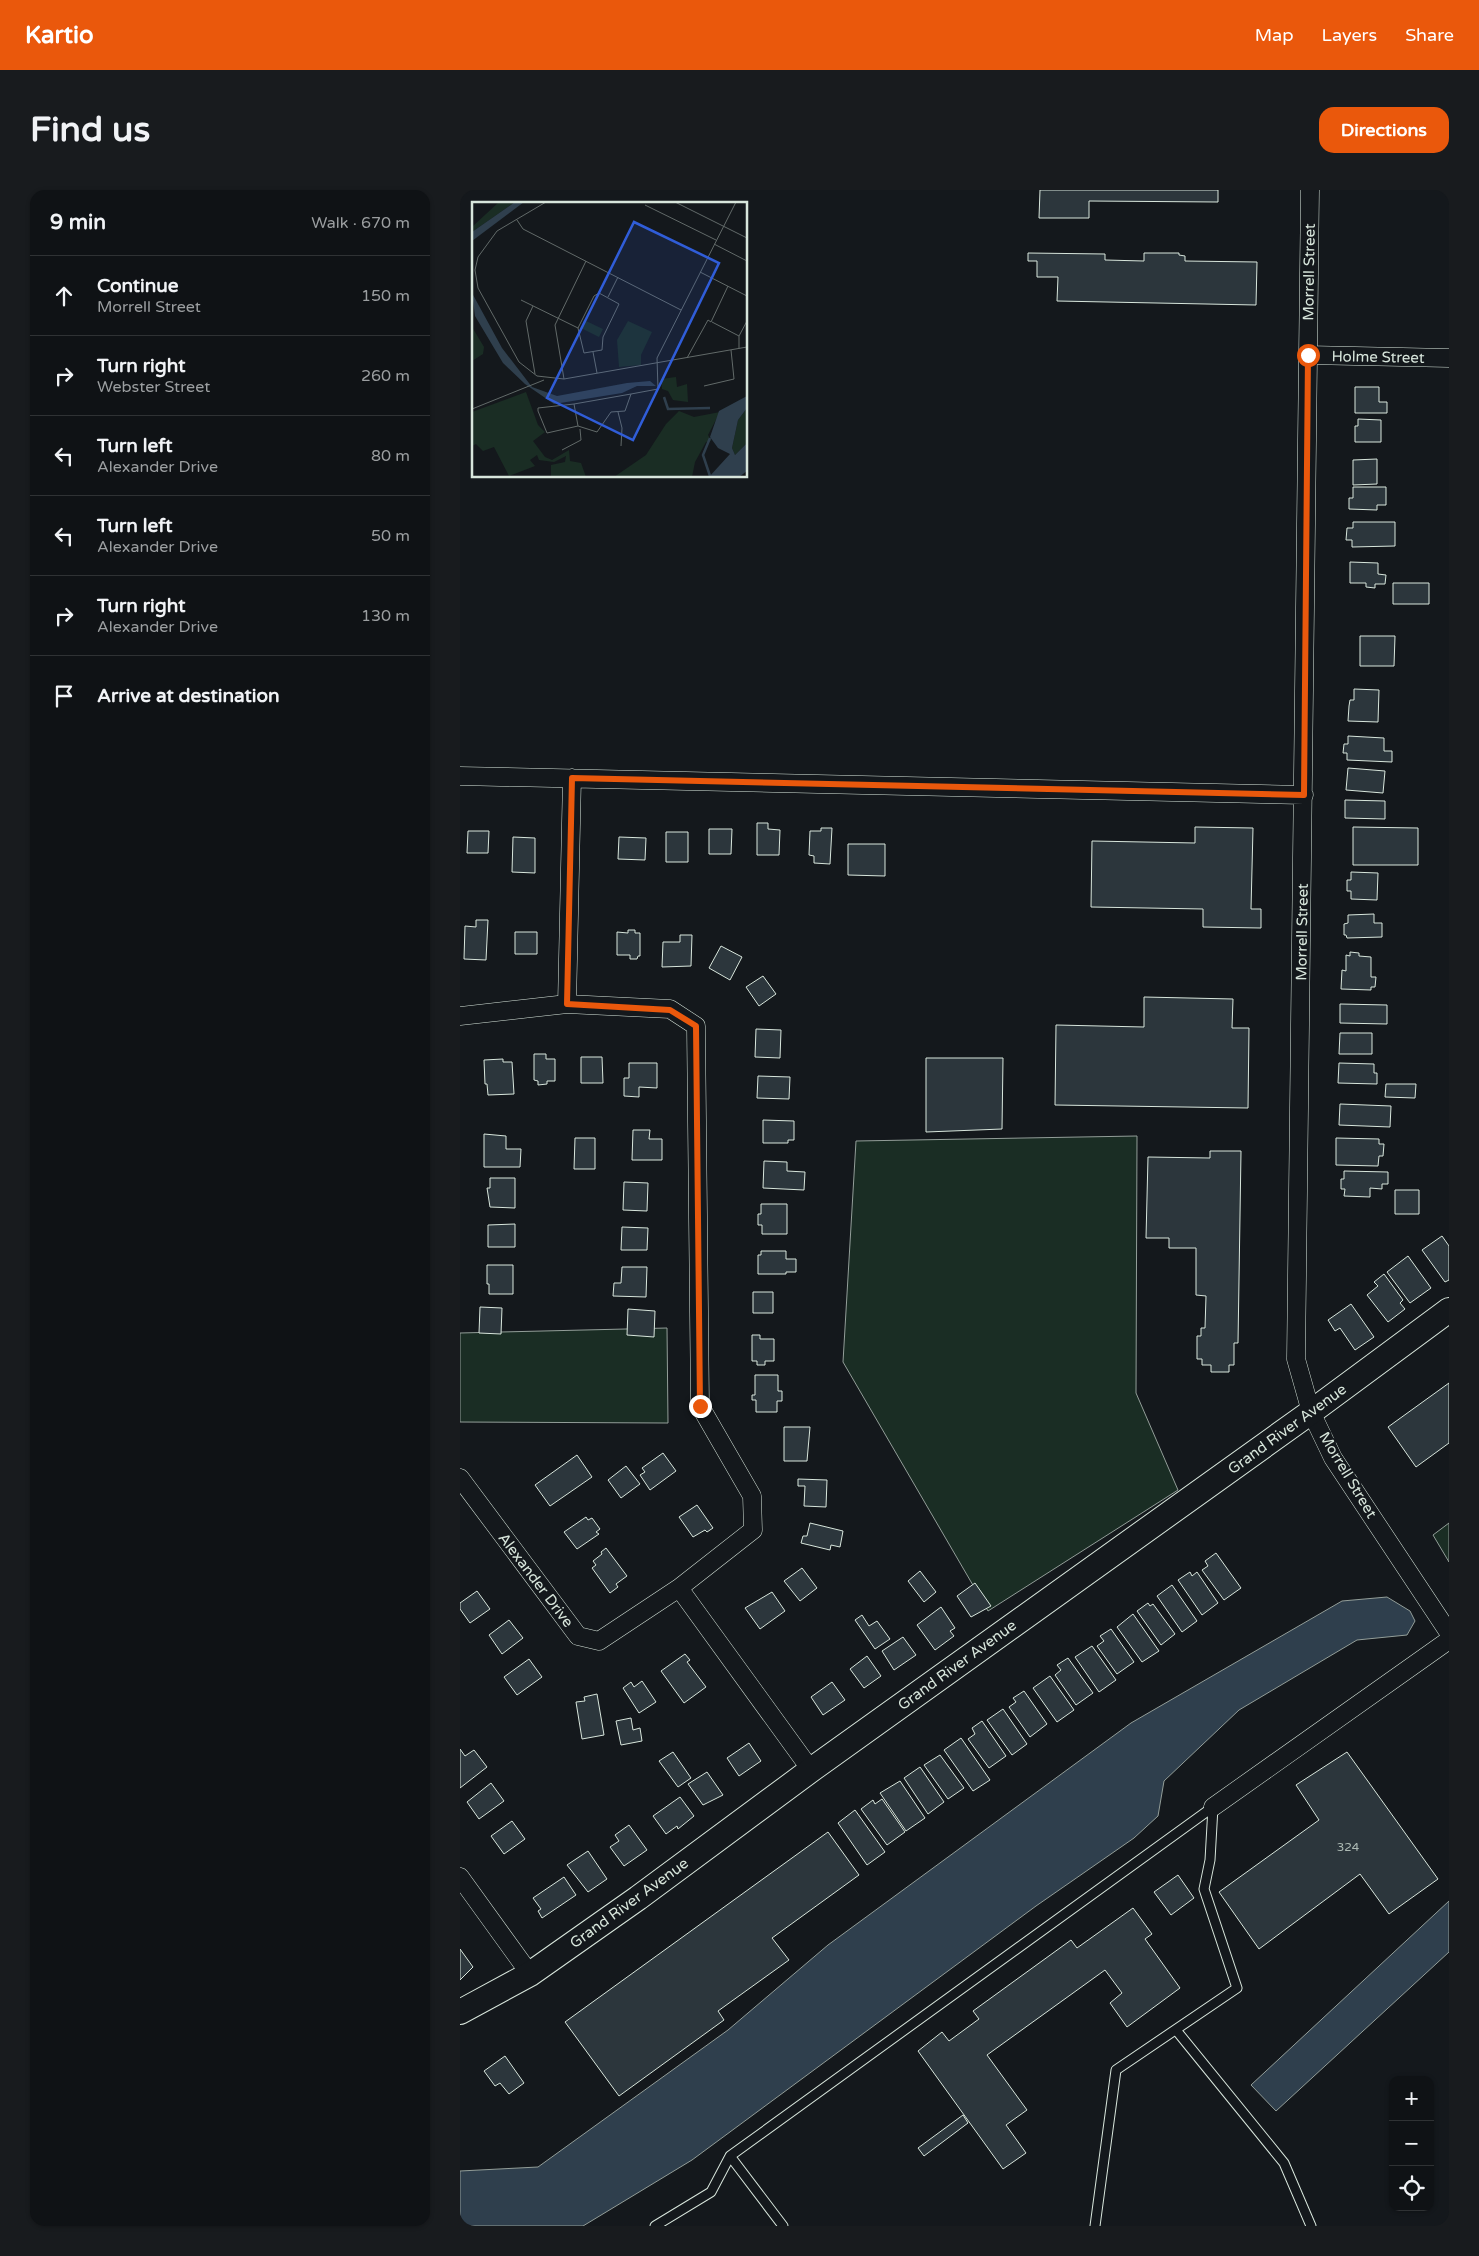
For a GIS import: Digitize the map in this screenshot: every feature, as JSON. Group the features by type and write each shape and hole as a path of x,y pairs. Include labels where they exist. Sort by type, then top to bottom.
{"street":[{"name":"Morrell Street","path":"1310,190 1296,1359 1311,1412 1333,1458 1449,1633"},
{"name":"Holme Street","path":"1308,355 1449,358"},
{"path":"460,776 1304,795"},
{"path":"567,1004 572,778"},
{"name":"Alexander Drive","path":"460,1016 567,1004 670,1010 696,1026 700,1406 752,1496 753,1530 679,1588 599,1641 578,1636 460,1478"},
{"name":"Grand River Avenue","path":"460,2012 530,1974 638,1898 811,1770 1311,1412 1449,1310"},
{"path":"679,1588 811,1770"},
{"path":"1214,1807 1449,1640"},
{"path":"460,1877 530,1974"}],"lane":[{"path":"1095,2226 1116,2070 1237,1988 1204,1889 1210,1860 1214,1807"},
{"path":"655,2226 711,2192 730,2156 1214,1807"},
{"path":"1176,2030 1284,2163 1311,2226"},
{"path":"730,2156 783,2226"}],"green space":[{"path":"1137,1136 1136,1393 1178,1490 988,1611 843,1362 856,1141"},
{"path":"667,1328 668,1423 460,1422 460,1333"},
{"path":"1449,1523 1449,1562 1433,1535"}],"water":[{"path":"1387,1597 1410,1611 1415,1621 1407,1635 1357,1640 1239,1710 1164,1781 1158,1816 1134,1838 1036,1906 692,2160 583,2226 460,2226 460,2171 538,2167 728,2030 828,1945 1131,1723 1342,1601"},
{"path":"1449,1901 1449,1952 1276,2111 1251,2085"}],"building":[{"path":"1040,190 1218,190 1218,202 1089,201 1089,218 1039,218"},
{"path":"1028,253 1105,254 1105,260 1144,261 1144,253 1179,253 1179,255 1185,256 1185,261 1257,262 1256,305 1057,301 1058,277 1037,277 1037,261 1028,261"},
{"path":"1355,387 1379,387 1379,402 1387,402 1387,413 1355,413"},
{"path":"1358,419 1381,420 1381,442 1355,442 1355,426 1358,426"},
{"path":"1377,459 1377,484 1353,485 1353,460"},
{"path":"1353,487 1386,487 1386,505 1377,505 1377,510 1349,509 1349,498 1353,498"},
{"path":"1353,522 1395,522 1395,546 1352,547 1352,540 1346,540 1347,528 1353,528"},
{"path":"1350,562 1378,563 1378,574 1386,575 1385,584 1375,584 1375,588 1366,587 1366,583 1350,583"},
{"path":"1393,583 1429,583 1429,604 1393,604"},
{"path":"1360,636 1395,636 1394,666 1360,666"},
{"path":"1354,689 1379,690 1378,722 1348,721 1350,700 1354,700"},
{"path":"1348,736 1384,738 1384,751 1392,751 1392,762 1347,760 1347,753 1343,753 1344,744 1348,744"},
{"path":"1348,768 1385,771 1383,793 1346,790"},
{"path":"1345,800 1385,801 1385,819 1345,818"},
{"path":"757,823 768,823 768,829 780,830 779,855 757,855"},
{"path":"1195,827 1253,828 1251,909 1261,909 1261,928 1203,927 1203,909 1091,907 1092,841 1195,843"},
{"path":"1353,827 1418,828 1418,865 1353,865"},
{"path":"821,828 832,828 830,864 814,863 814,856 809,855 810,831 821,831"},
{"path":"709,829 732,829 731,854 709,854"},
{"path":"468,831 489,831 488,853 467,853"},
{"path":"666,832 688,832 688,862 666,862"},
{"path":"513,837 535,838 535,873 512,872"},
{"path":"619,837 646,838 645,860 618,859"},
{"path":"848,844 885,844 885,876 848,875"},
{"path":"1351,872 1378,873 1377,900 1351,899 1351,891 1347,891 1347,880 1351,880"},
{"path":"1374,914 1374,923 1382,923 1382,937 1347,938 1344,935 1344,924 1348,923 1348,915"},
{"path":"476,920 488,920 486,960 464,959 465,926 476,927"},
{"path":"628,930 635,930 635,933 640,933 640,956 637,959 630,959 630,955 617,955 617,932 628,933"},
{"path":"515,932 537,932 537,954 515,954"},
{"path":"680,935 692,935 691,966 662,967 663,942 680,942"},
{"path":"721,946 742,957 730,980 709,968"},
{"path":"1350,952 1359,953 1359,956 1371,957 1371,977 1376,977 1375,987 1371,987 1371,990 1341,989 1342,970 1346,971 1346,955 1350,956"},
{"path":"763,976 776,994 759,1006 746,987"},
{"path":"1144,997 1233,999 1232,1028 1249,1028 1248,1108 1055,1105 1056,1025 1144,1027"},
{"path":"1340,1004 1387,1005 1387,1024 1340,1023"},
{"path":"756,1029 781,1030 780,1058 755,1057"},
{"path":"1340,1033 1372,1033 1372,1054 1339,1054"},
{"path":"534,1054 546,1054 546,1059 555,1059 555,1081 547,1081 547,1084 538,1085 538,1081 534,1080"},
{"path":"581,1057 602,1057 603,1083 581,1083"},
{"path":"926,1058 1003,1058 1002,1129 926,1132"},
{"path":"503,1059 503,1062 512,1062 514,1094 488,1095 487,1084 485,1084 484,1060"},
{"path":"629,1063 657,1063 657,1088 639,1087 639,1097 624,1096 624,1078 629,1078"},
{"path":"1339,1063 1374,1064 1374,1073 1377,1073 1377,1084 1338,1083"},
{"path":"758,1076 790,1077 789,1099 757,1098"},
{"path":"1386,1084 1416,1084 1415,1098 1385,1097"},
{"path":"1340,1104 1391,1106 1390,1127 1339,1125"},
{"path":"763,1120 794,1121 794,1140 788,1140 788,1143 763,1143"},
{"path":"633,1130 650,1130 649,1139 662,1139 662,1160 632,1160"},
{"path":"484,1134 506,1136 506,1149 521,1149 520,1167 484,1167"},
{"path":"575,1138 595,1138 595,1169 574,1169"},
{"path":"1336,1138 1379,1139 1379,1144 1384,1144 1383,1156 1379,1156 1378,1166 1336,1165"},
{"path":"1210,1151 1241,1151 1238,1343 1234,1343 1234,1365 1229,1365 1229,1372 1211,1372 1211,1365 1202,1365 1202,1359 1197,1359 1197,1336 1201,1336 1201,1328 1205,1328 1206,1296 1196,1295 1196,1248 1169,1248 1169,1238 1146,1238 1148,1157 1210,1158"},
{"path":"764,1161 787,1162 787,1171 805,1172 804,1190 763,1188"},
{"path":"1344,1171 1388,1172 1388,1184 1382,1184 1382,1189 1370,1188 1370,1197 1344,1196 1345,1189 1341,1189 1341,1179 1344,1179"},
{"path":"490,1178 515,1178 515,1208 490,1207 487,1188 490,1188"},
{"path":"624,1182 648,1183 647,1211 623,1210"},
{"path":"1395,1190 1419,1190 1419,1214 1395,1214"},
{"path":"761,1204 787,1204 787,1234 762,1234 762,1225 758,1225 758,1214 761,1214"},
{"path":"515,1224 515,1247 488,1247 488,1225"},
{"path":"622,1227 648,1228 647,1250 621,1250"},
{"path":"1442,1236 1449,1246 1449,1280 1445,1282 1422,1250"},
{"path":"761,1251 786,1251 786,1259 796,1259 796,1272 758,1274 758,1255 761,1255"},
{"path":"1408,1256 1431,1288 1410,1303 1387,1272"},
{"path":"487,1265 513,1265 513,1294 489,1294"},
{"path":"622,1267 647,1267 646,1297 613,1296 614,1283 621,1283"},
{"path":"1384,1274 1403,1300 1400,1303 1405,1309 1388,1322 1367,1295 1378,1286 1374,1282"},
{"path":"753,1292 773,1292 773,1313 753,1313"},
{"path":"1351,1304 1374,1337 1355,1350 1340,1328 1335,1331 1328,1320"},
{"path":"480,1307 502,1308 501,1334 479,1333"},
{"path":"628,1309 655,1311 654,1337 627,1335"},
{"path":"752,1335 760,1335 760,1339 774,1339 774,1361 765,1361 765,1365 757,1365 757,1361 752,1361"},
{"path":"755,1375 778,1375 778,1391 782,1391 782,1401 777,1401 777,1412 756,1412 756,1400 752,1400 752,1395 755,1395"},
{"path":"1449,1383 1449,1443 1416,1467 1388,1427"},
{"path":"784,1427 810,1427 807,1461 784,1461"},
{"path":"663,1453 676,1471 650,1490 640,1475 645,1472 642,1468"},
{"path":"577,1455 592,1477 550,1506 535,1485"},
{"path":"626,1466 640,1484 621,1498 608,1480"},
{"path":"798,1479 827,1480 826,1507 804,1506 805,1486 798,1486"},
{"path":"697,1505 713,1528 693,1537 679,1517"},
{"path":"586,1517 588,1520 592,1518 600,1529 596,1532 599,1534 577,1549 564,1532"},
{"path":"810,1523 843,1531 840,1547 831,1545 830,1550 801,1543 803,1536 807,1536"},
{"path":"606,1548 627,1576 616,1584 618,1587 610,1593 592,1568 596,1565 593,1561"},
{"path":"1216,1553 1241,1588 1224,1600 1202,1570 1208,1566 1205,1561"},
{"path":"802,1568 817,1588 800,1601 784,1581"},
{"path":"920,1571 936,1592 924,1602 908,1581"},
{"path":"1190,1572 1192,1576 1197,1572 1218,1603 1202,1615 1178,1580"},
{"path":"975,1583 991,1606 971,1617 957,1596"},
{"path":"1172,1585 1197,1621 1182,1632 1157,1596"},
{"path":"477,1591 490,1609 470,1623 460,1609 460,1603"},
{"path":"772,1592 785,1611 760,1629 745,1608"},
{"path":"1148,1603 1150,1606 1153,1604 1175,1634 1161,1645 1137,1611"},
{"path":"941,1607 955,1628 950,1631 954,1636 935,1650 917,1625"},
{"path":"1133,1614 1159,1651 1142,1662 1117,1627"},
{"path":"862,1615 869,1626 877,1621 890,1639 875,1649 855,1620"},
{"path":"509,1620 523,1638 502,1654 489,1635"},
{"path":"1111,1629 1134,1662 1117,1674 1097,1646 1104,1641 1100,1636"},
{"path":"903,1637 916,1655 894,1670 882,1651"},
{"path":"1092,1646 1116,1680 1099,1692 1075,1657"},
{"path":"685,1654 690,1660 687,1662 706,1687 684,1703 661,1671"},
{"path":"867,1656 881,1676 864,1688 850,1669"},
{"path":"1068,1658 1093,1693 1076,1705 1055,1675 1061,1670 1057,1665"},
{"path":"529,1659 542,1677 517,1695 504,1677"},
{"path":"1050,1676 1074,1710 1057,1722 1033,1688"},
{"path":"642,1681 656,1702 639,1713 623,1688 631,1682 634,1687"},
{"path":"832,1682 845,1700 823,1715 811,1697"},
{"path":"1024,1691 1047,1724 1030,1737 1009,1707 1016,1702 1013,1698"},
{"path":"597,1694 604,1735 582,1739 576,1702 585,1701 584,1697"},
{"path":"1003,1709 1027,1744 1012,1755 987,1720"},
{"path":"631,1718 633,1730 640,1728 642,1741 621,1745 616,1721"},
{"path":"982,1721 1006,1756 989,1768 968,1739 975,1734 972,1728"},
{"path":"961,1738 990,1780 973,1791 944,1750"},
{"path":"749,1743 761,1761 739,1776 727,1758"},
{"path":"460,1749 465,1756 474,1750 487,1767 460,1788"},
{"path":"673,1752 691,1778 678,1787 659,1761"},
{"path":"1347,1752 1438,1879 1389,1914 1360,1874 1259,1949 1219,1892 1319,1820 1296,1785"},
{"path":"940,1755 964,1788 948,1799 924,1765"},
{"path":"920,1767 944,1802 928,1814 904,1778"},
{"path":"707,1772 723,1795 703,1805 688,1784"},
{"path":"900,1781 925,1818 906,1831 880,1793"},
{"path":"491,1783 504,1801 479,1819 467,1802"},
{"path":"680,1797 694,1816 678,1829 677,1826 666,1834 653,1816"},
{"path":"882,1799 905,1832 887,1845 861,1809 873,1800 875,1804"},
{"path":"855,1810 885,1852 867,1865 838,1823"},
{"path":"512,1821 525,1839 504,1854 491,1836"},
{"path":"629,1825 647,1850 624,1866 610,1847 619,1841 615,1835"},
{"path":"828,1832 859,1875 772,1938 789,1960 718,2011 724,2020 619,2096 565,2022"},
{"path":"588,1851 607,1879 588,1892 567,1865"},
{"path":"1178,1875 1194,1898 1171,1915 1154,1892"},
{"path":"564,1877 576,1895 542,1918 538,1911 541,1909 533,1898"},
{"path":"1133,1908 1152,1934 1145,1939 1180,1988 1127,2027 1110,2003 1122,1993 1105,1970 987,2055 1027,2110 1006,2125 1026,2153 1003,2169 918,2051 942,2032 949,2041 979,2019 973,2011 1071,1940 1077,1948"},
{"path":"460,1949 473,1967 460,1980"},
{"path":"505,2056 524,2083 509,2094 500,2083 495,2086 484,2071"},
{"path":"963,2115 968,2123 924,2156 918,2148"}],"route":[{"path":"700,1406 696,1026 670,1010 567,1004 572,778 1304,795 1308,355"}]}
